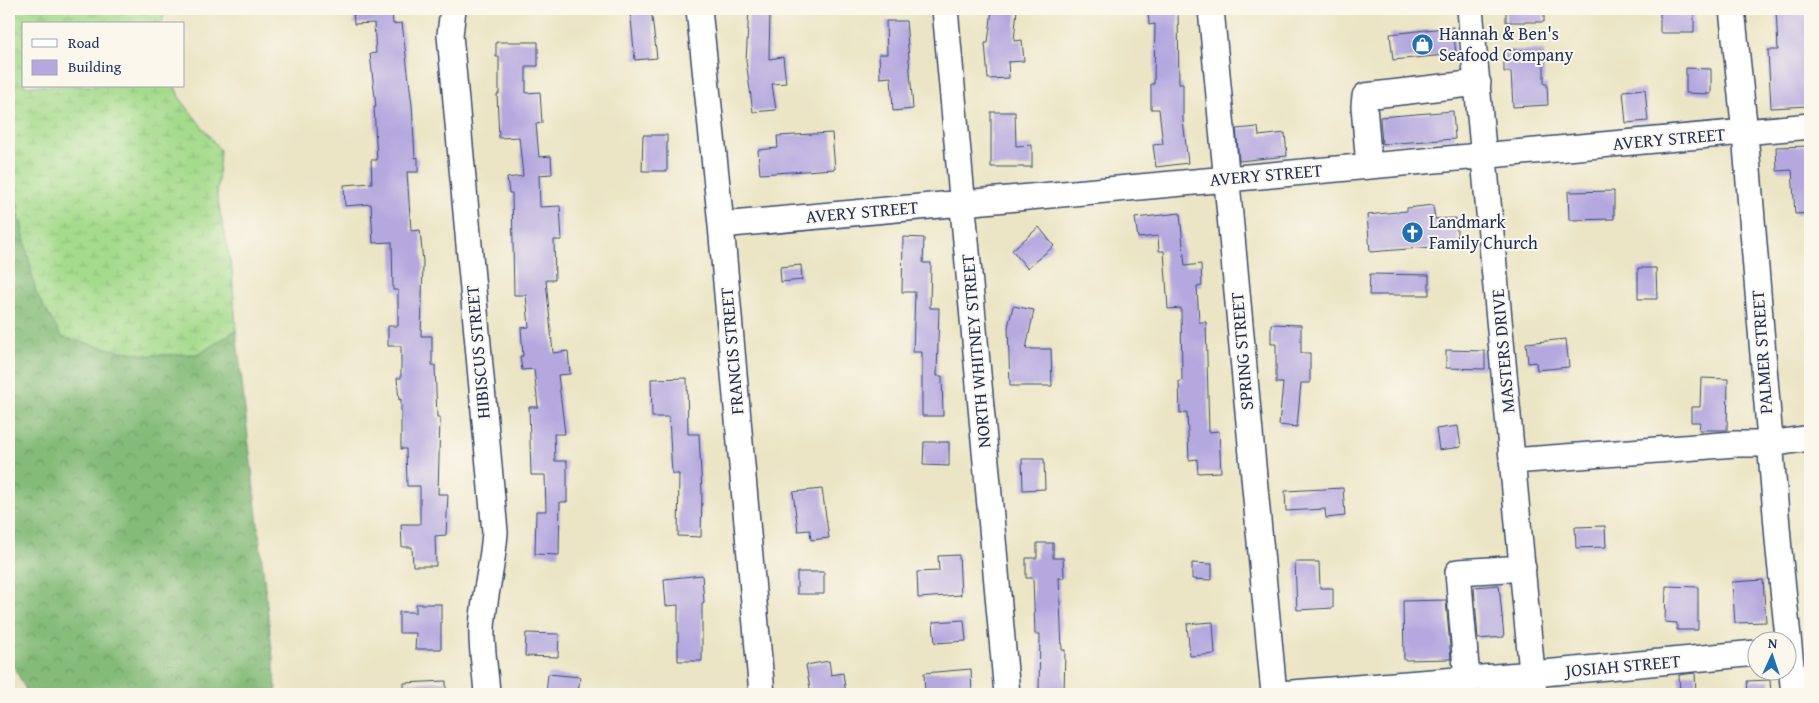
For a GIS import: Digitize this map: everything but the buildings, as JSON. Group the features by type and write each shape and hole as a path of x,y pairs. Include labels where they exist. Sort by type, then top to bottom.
{"street":[{"name":"HIBISCUS STREET","path":"453,9 450,36 495,532 493,561 484,599 482,631 488,694"},
{"name":"FRANCIS STREET","path":"699,9 721,225 762,694"},
{"name":"NORTH WHITNEY STREET","path":"945,9 1007,694"},
{"name":"SPRING STREET","path":"1211,9 1274,694"},
{"name":"MASTERS DRIVE","path":"1470,9 1534,684"},
{"name":"PALMER STREET","path":"1732,9 1745,133 1770,444 1793,630"},
{"path":"1369,166 1364,106 1365,96 1478,83"},
{"name":"AVERY STREET","path":"721,225 1810,126"},
{"path":"1513,461 1735,444 1770,444 1810,438"},
{"path":"1467,679 1458,572 1523,568"},
{"name":"JOSIAH STREET","path":"1280,694 1467,679 1534,684 1746,654"},
{"name":"PALMER STREET","path":"1794,680 1794,694"}],"green space":[{"path":"9,9 165,9 162,22 22,22 22,88 176,88 179,97 220,150 217,197 232,271 236,330 199,354 148,355 111,349 62,337 36,293 9,165"},
{"path":"9,165 36,293 111,349 148,355 199,354 236,330 277,694 28,694 9,657"}],"place":[{"name":"Hannah & Ben's Seafood Company","path":"1423,44"},
{"name":"Landmark Family Church","path":"1413,232"}]}
